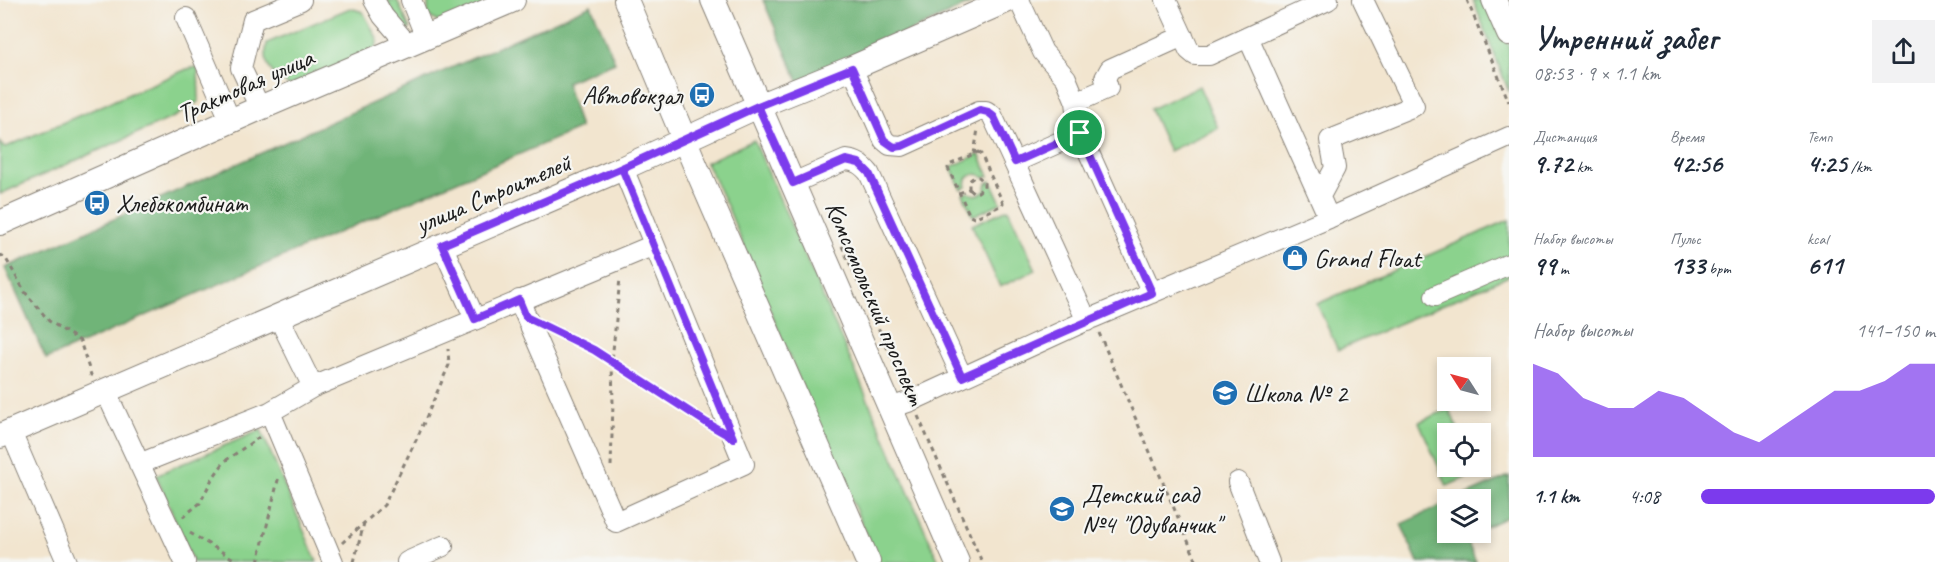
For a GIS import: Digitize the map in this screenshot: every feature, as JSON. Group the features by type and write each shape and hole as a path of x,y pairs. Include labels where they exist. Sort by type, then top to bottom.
{"main road":[{"path":"626,0 684,140 868,562"},
{"name":"Комсомольский проспект","path":"713,0 793,183 901,405 957,562"},
{"name":"улица Строителей","path":"6,434 279,318 758,106 1008,0"},
{"path":"1494,0 1509,33"},
{"name":"Трактовая улица","path":"0,223 502,2"}],"lane":[{"path":"260,108 241,68 253,20 301,0"},
{"path":"374,0 383,16 417,41"},
{"path":"411,0 417,41"},
{"path":"1019,0 1043,52 1064,75 1076,102 1080,133 1152,293"},
{"path":"1166,0 1189,50 1201,56 1209,55 1328,0"},
{"path":"1320,196 1335,168 1330,141 1414,106 1363,0"},
{"path":"186,18 231,123"},
{"path":"1076,102 1108,88 1105,78 1110,69 1183,36"},
{"path":"1248,37 1329,218"},
{"path":"852,68 884,140 890,145 902,146 980,110 994,117 1090,320"},
{"path":"1015,162 1080,133"},
{"path":"901,405 1509,137"},
{"path":"793,183 846,160 853,160 864,166 962,377"},
{"path":"523,308 616,522 744,464 622,168"},
{"path":"442,245 475,319"},
{"path":"140,464 272,416 313,387 475,319 523,308 620,259 654,245"},
{"path":"1435,296 1509,264"},
{"path":"279,318 313,387"},
{"path":"106,392 171,523 185,562"},
{"path":"272,416 332,558"},
{"path":"6,434 67,562"},
{"path":"1238,482 1269,562"},
{"path":"407,562 443,546"}],"path":[{"path":"1467,0 1509,102"},
{"path":"979,152 1003,204 974,218 970,216 959,193 948,167 979,152"},
{"path":"969,189 969,181 974,177 979,177 984,182"},
{"path":"984,182 992,178"},
{"path":"969,189 978,192 984,187 984,182"},
{"path":"959,193 969,189"},
{"path":"840,240 901,405 982,562"},
{"path":"0,255 5,257 25,292 49,321 80,341 91,376 106,392"},
{"path":"611,466 612,362 620,259"},
{"path":"523,308 733,438"},
{"path":"1090,320 1197,562"},
{"path":"332,558 384,506 449,365 446,331"},
{"path":"238,562 171,523 200,503 212,479 225,461 268,430 272,416"},
{"path":"258,562 287,452"},
{"path":"354,562 364,524"}],"green space":[{"path":"387,0 397,0 410,29 402,31"},
{"path":"428,0 482,0 482,7 441,24 428,16"},
{"path":"763,0 978,0 799,83"},
{"path":"1473,0 1489,0 1509,47 1509,92"},
{"path":"591,5 615,62 566,82 580,128 46,359 5,268"},
{"path":"350,8 363,12 378,40 375,50 290,86 273,73 267,64 267,43"},
{"path":"198,67 199,101 176,116 0,194 0,142 4,148 187,69"},
{"path":"1199,86 1218,128 1169,151 1150,109"},
{"path":"754,140 939,562 879,562 816,421 728,208 706,162"},
{"path":"979,154 989,176 984,178 973,175 967,179 966,187 961,189 951,167"},
{"path":"991,181 1001,203 973,216 963,194 968,192 974,195 981,194 985,191 987,183"},
{"path":"1008,209 1036,270 1000,287 972,225"},
{"path":"1509,220 1509,276 1338,350 1317,304"},
{"path":"1444,411 1450,411 1455,423 1437,423 1437,463 1419,422"},
{"path":"261,430 317,562 193,562 156,475"},
{"path":"1509,476 1509,516 1491,524 1491,489 1479,489"},
{"path":"1443,477 1468,477 1447,486"},
{"path":"1437,508 1437,543 1468,543 1476,562 1418,562 1401,524"}],"place":[{"name":"Автовокзал","path":"702,95"},
{"name":"Хлебокомбинат","path":"97,203"},
{"name":"Grand Float","path":"1295,258"},
{"name":"Школа № 2","path":"1225,393"},
{"name":"Детский сад №4 \"Одуванчик\"","path":"1062,509"}],"route":[{"path":"1080,133 1015,162 994,117 980,110 902,146 894,147 884,140 852,68 758,106 622,168 442,245 475,319 519,300 526,317 594,350 733,438 622,168 684,140 758,106 793,183 846,160 853,160 864,166 962,377 1152,293 1080,133"}]}
